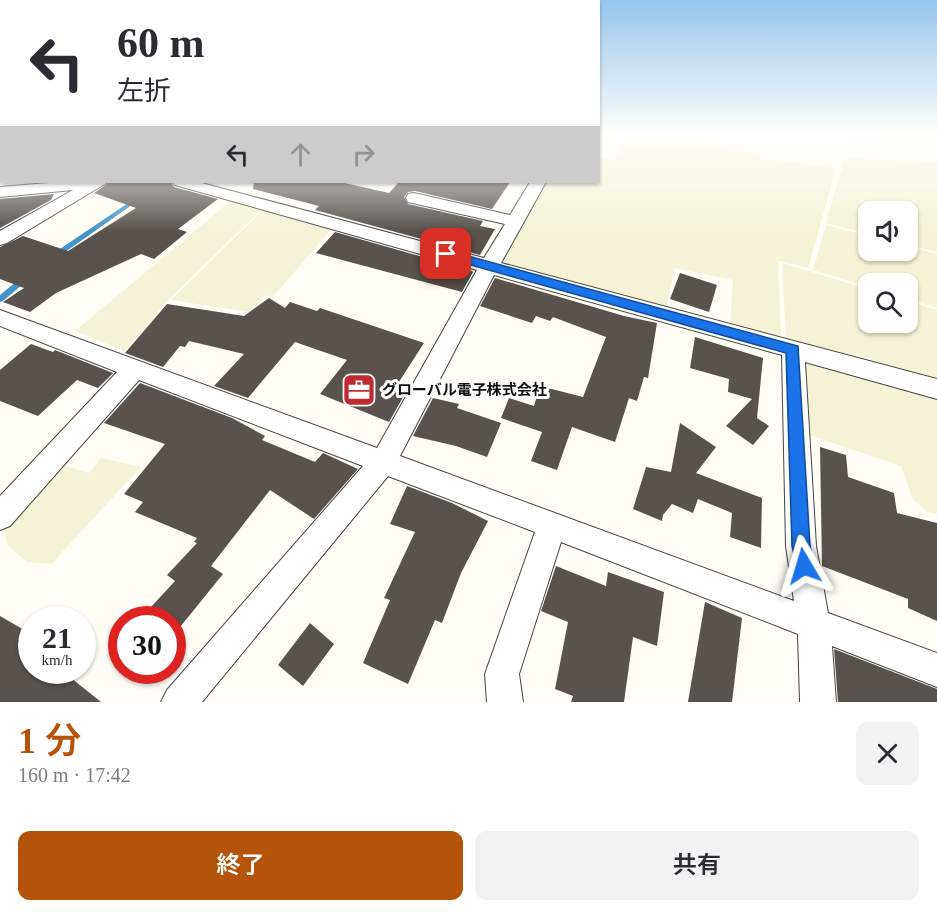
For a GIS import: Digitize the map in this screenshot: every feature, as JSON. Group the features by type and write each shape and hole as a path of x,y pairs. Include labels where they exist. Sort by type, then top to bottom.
{"street":[{"path":"0,192 89,183"},
{"path":"0,239 97,183"},
{"path":"185,183 937,388"},
{"path":"179,702 383,462 489,266 537,183"},
{"path":"414,198 439,198 515,221"},
{"path":"0,318 937,670"},
{"path":"793,350 801,546 814,625 818,702"},
{"path":"0,516 135,368"},
{"path":"505,702 502,674 552,526"}],"shaded area":[{"path":"600,167 836,168 808,268 772,259 778,261 781,339 730,325 733,280 675,268 666,308 504,265 503,261 546,183 600,183"},
{"path":"842,167 937,167 937,252 918,247 918,201 858,201 858,231 826,223"},
{"path":"231,201 262,209 169,299 125,351 75,331"},
{"path":"263,210 333,228 274,295 264,297 248,312 171,300"},
{"path":"826,225 858,233 858,261 918,261 918,249 937,254 937,308 918,302 918,273 858,273 858,284 813,270"},
{"path":"782,263 858,286 858,333 918,333 918,304 937,310 937,380 786,340"},
{"path":"804,362 811,362 937,398 937,514 928,512 913,500 901,466 806,434"},
{"path":"101,458 141,467 51,564 27,562 8,546 3,526 59,464 89,473"}],"building":[{"path":"109,183 172,183 174,187 218,199 178,229 187,232 154,259 141,254 56,293 30,312 3,302 24,288 0,279 0,247 23,236 68,251 136,208 94,193"},
{"path":"254,183 344,183 389,193 398,183 509,183 492,209 415,191 408,192 404,197 408,204 483,221 480,226 495,229 480,255 315,210 319,206 253,189"},
{"path":"54,194 51,200 0,228 0,199"},
{"path":"335,232 473,272 462,292 316,253"},
{"path":"680,273 717,285 709,312 670,299"},
{"path":"495,278 624,316 657,323 648,378 644,377 637,401 629,398 615,442 572,427 557,470 531,461 542,432 501,418 509,398 534,406 540,386 583,397 606,337 553,317 550,321 536,316 532,323 480,306"},
{"path":"269,298 285,308 290,302 317,311 320,308 424,343 397,385 396,389 406,392 389,422 320,394 347,360 295,342 248,398 214,386 244,354 189,341 185,347 180,346 163,367 125,353 167,304 244,316"},
{"path":"695,337 763,358 757,418 769,426 753,445 726,426 752,399 728,392 729,379 690,368"},
{"path":"31,344 53,352 55,350 113,373 98,388 77,380 38,416 0,401 0,370"},
{"path":"140,383 232,418 265,436 262,440 315,462 323,453 358,469 314,519 270,490 211,566 223,574 186,620 186,606 152,606 175,581 167,575 197,543 194,542 197,538 135,512 143,502 124,494 165,444 104,423"},
{"path":"433,398 459,404 457,408 501,423 487,457 456,446 413,436"},
{"path":"680,423 716,447 696,473 762,498 761,548 730,537 732,513 698,499 693,513 672,504 663,515 662,521 633,509 646,467 671,472"},
{"path":"820,447 846,455 848,477 894,493 897,513 937,523 937,621 908,608 908,599 822,566"},
{"path":"407,486 452,503 488,521 461,573 442,623 435,620 408,684 363,663 390,600 384,598 415,532 390,524"},
{"path":"556,566 606,586 608,572 664,592 657,646 633,637 624,702 571,702 573,696 555,689 568,622 541,611"},
{"path":"705,602 742,618 732,702 688,702"},
{"path":"0,616 18,626 18,684 78,684 101,702 0,702"},
{"path":"310,623 334,644 303,686 278,665"},
{"path":"834,649 937,689 937,702 838,702"}],"waterway":[{"path":"56,255 137,199"},
{"path":"0,299 25,279"}],"place":[{"name":"グローバル電子株式会社","path":"359,390"}],"route":[{"path":"446,254 793,350 801,546 804,566"}]}
